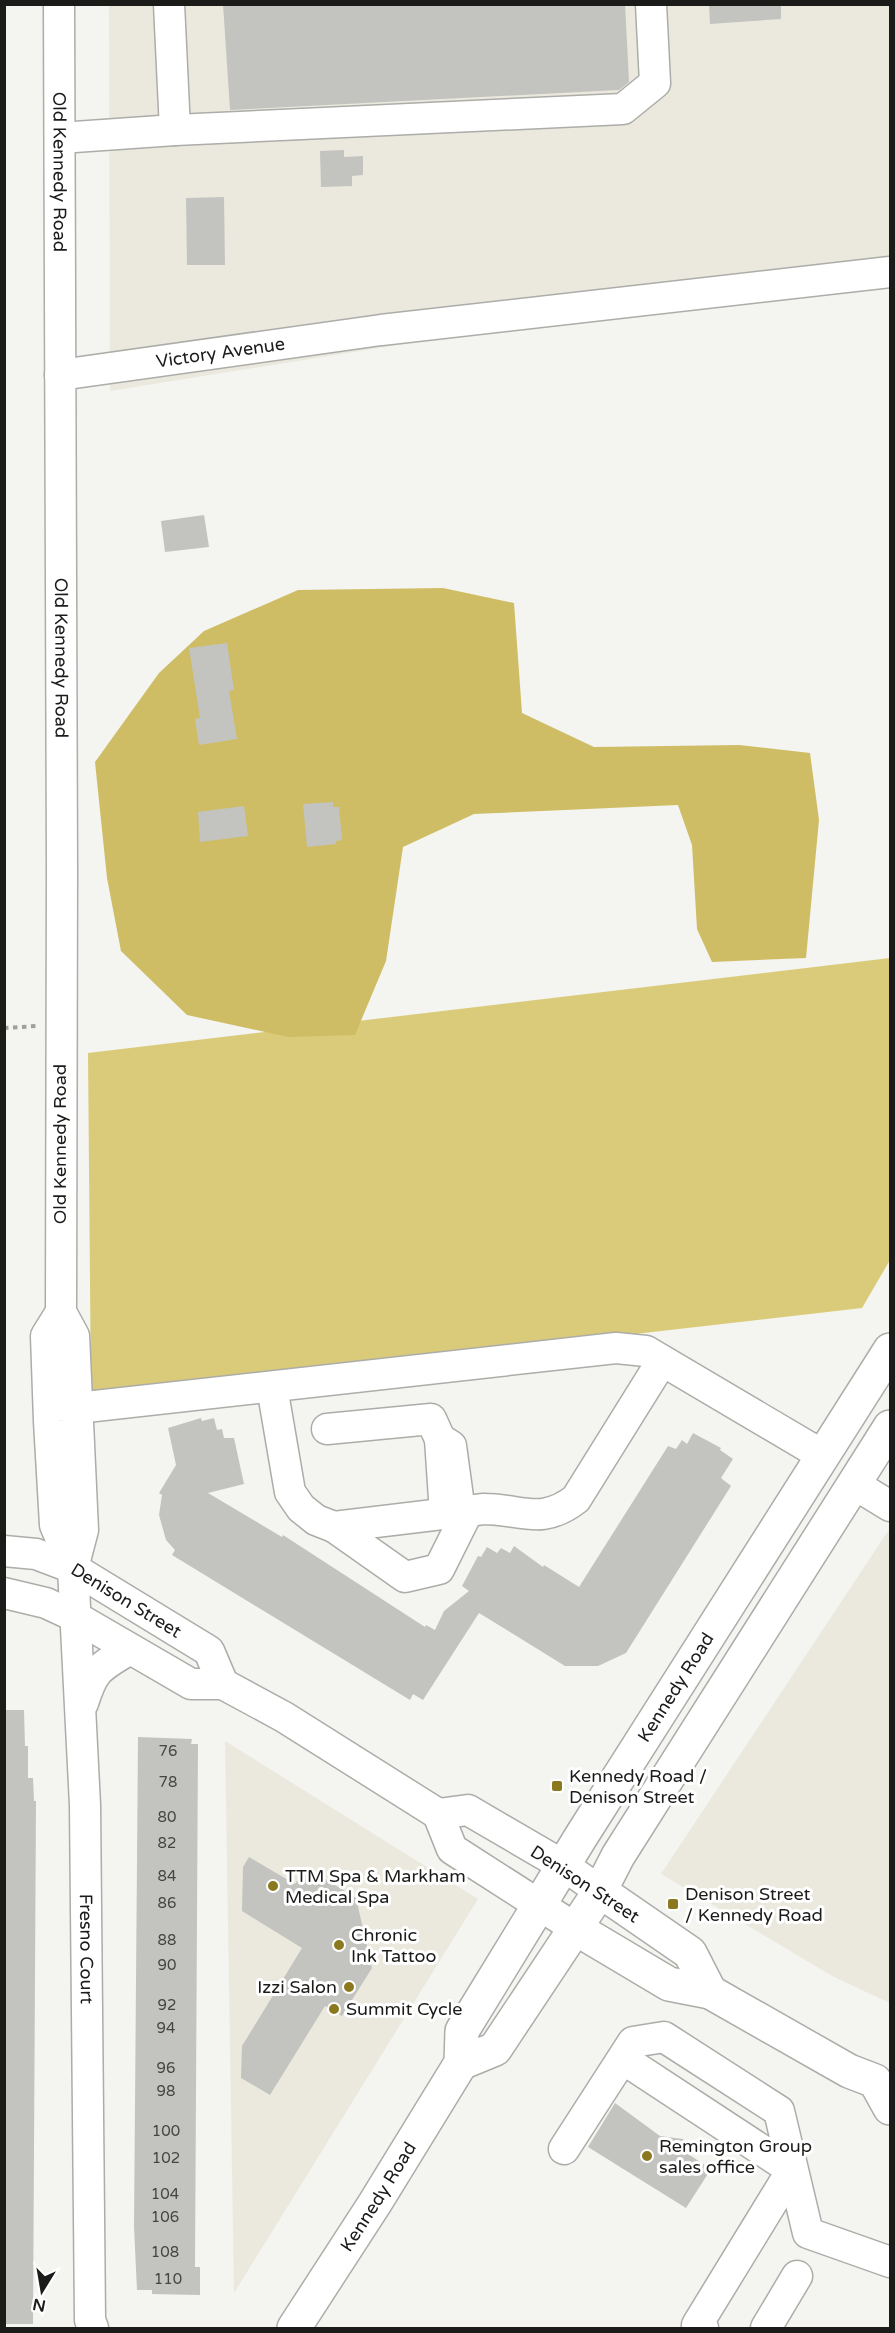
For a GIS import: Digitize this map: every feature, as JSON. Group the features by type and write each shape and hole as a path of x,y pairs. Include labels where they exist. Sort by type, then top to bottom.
{"main road":[{"name":"Kennedy Road","path":"294,2328 375,2203 461,2062 462,2031 822,1455 891,1350"},
{"path":"461,2062 495,2049 600,1892 618,1856 891,1427"},
{"name":"Denison Street","path":"600,1892 690,1953 710,1992"},
{"path":"575,1928 669,1984 710,1992 849,2071 883,2077 891,2108"}],"street":[{"name":"Old Kennedy Road","path":"59,4 61,1312 74,1336 83,1530 73,1568"},
{"path":"169,4 175,130"},
{"path":"60,138 175,130 623,109 655,84 651,4"},
{"name":"Victory Avenue","path":"60,375 381,330 891,272"},
{"path":"61,1312 46,1336 48,1421 55,1525 73,1568"},
{"path":"77,1408 616,1348 646,1351 822,1455"},
{"path":"334,1527 458,1512 502,1509 533,1516 563,1509 576,1499 662,1360"},
{"path":"272,1387 290,1492 301,1508 316,1520 334,1527 405,1576 439,1569 458,1512 451,1446 440,1439 430,1419 327,1429"},
{"path":"854,1484 891,1506"},
{"name":"Denison Street","path":"4,1551 36,1554 73,1568 209,1651 223,1684"},
{"name":"Fresno Court","path":"73,1568 85,1805 90,2320 93,2328"},
{"path":"4,1593 46,1603 74,1616 191,1684 223,1684 284,1717 438,1814 452,1849 575,1928"},
{"path":"81,1709 91,1677 102,1665 130,1649"},
{"name":"Denison Street","path":"438,1814 468,1810 564,1866 600,1892"},
{"path":"564,2149 633,2042 664,2037 779,2111 808,2233 891,2262"},
{"path":"623,2059 792,2170"},
{"path":"703,2328 697,2325 792,2170"},
{"path":"766,2328 797,2276"}],"path":[{"path":"4,1028 60,1025"}],"shaded area":[{"path":"109,5 890,5 890,266 110,391"},
{"path":"443,588 514,603 522,713 594,747 739,745 810,753 819,820 806,958 712,962 697,929 692,845 678,805 474,814 403,847 386,961 355,1035 288,1037 187,1015 121,951 107,878 95,762 159,673 204,631 298,590"},
{"path":"890,958 890,1260 862,1308 91,1396 88,1053"},
{"path":"890,1528 890,2003 834,1977 661,1874"},
{"path":"225,1741 478,1899 234,2293"}],"building":[{"path":"223,4 625,4 629,82 619,90 230,110"},
{"path":"709,4 781,4 781,19 710,24"},
{"path":"344,150 344,157 363,156 363,175 352,176 352,186 321,187 320,151"},
{"path":"224,197 225,265 187,265 186,198"},
{"path":"204,515 209,547 165,552 161,521"},
{"path":"227,643 234,690 229,691 237,739 199,745 195,719 200,718 189,648"},
{"path":"333,802 333,807 339,807 342,840 336,841 336,844 307,847 303,804"},
{"path":"244,806 248,836 200,842 198,812"},
{"path":"201,1418 202,1421 214,1418 217,1430 222,1429 224,1438 234,1438 244,1484 208,1493 282,1537 283,1535 425,1627 426,1625 435,1630 444,1611 469,1591 462,1586 478,1556 481,1557 487,1547 497,1553 501,1548 510,1553 514,1546 543,1567 544,1565 579,1587 668,1446 676,1449 682,1440 687,1444 693,1433 721,1448 720,1450 733,1459 721,1478 731,1486 626,1653 598,1666 565,1666 479,1613 423,1700 413,1694 410,1700 172,1555 175,1550 166,1540 159,1515 162,1495 159,1493 176,1465 168,1428"},
{"path":"4,1710 24,1710 25,1746 28,1746 28,1778 33,1778 34,1801 36,1801 33,2324 4,2324"},
{"path":"138,1737 192,1739 191,1744 198,1744 195,2267 200,2267 200,2295 152,2294 152,2290 137,2290 134,2227"},
{"path":"249,1857 295,1884 306,1867 356,1898 372,1968 342,2016 325,2006 270,2095 241,2078 242,2046 302,1948 242,1911 243,1867"},
{"name":"Remington Group sales office","path":"615,2103 660,2136 683,2139 691,2148 688,2154 711,2169 686,2208 588,2147"}],"place":[{"name":"Kennedy Road / Denison Street","path":"557,1786"},
{"name":"TTM Spa & Markham Medical Spa","path":"273,1886"},
{"name":"Denison Street / Kennedy Road","path":"673,1904"},
{"name":"Chronic Ink Tattoo","path":"339,1945"},
{"name":"Izzi Salon","path":"349,1987"},
{"name":"Summit Cycle","path":"334,2009"},
{"name":"Remington Group sales office","path":"647,2156"}]}
